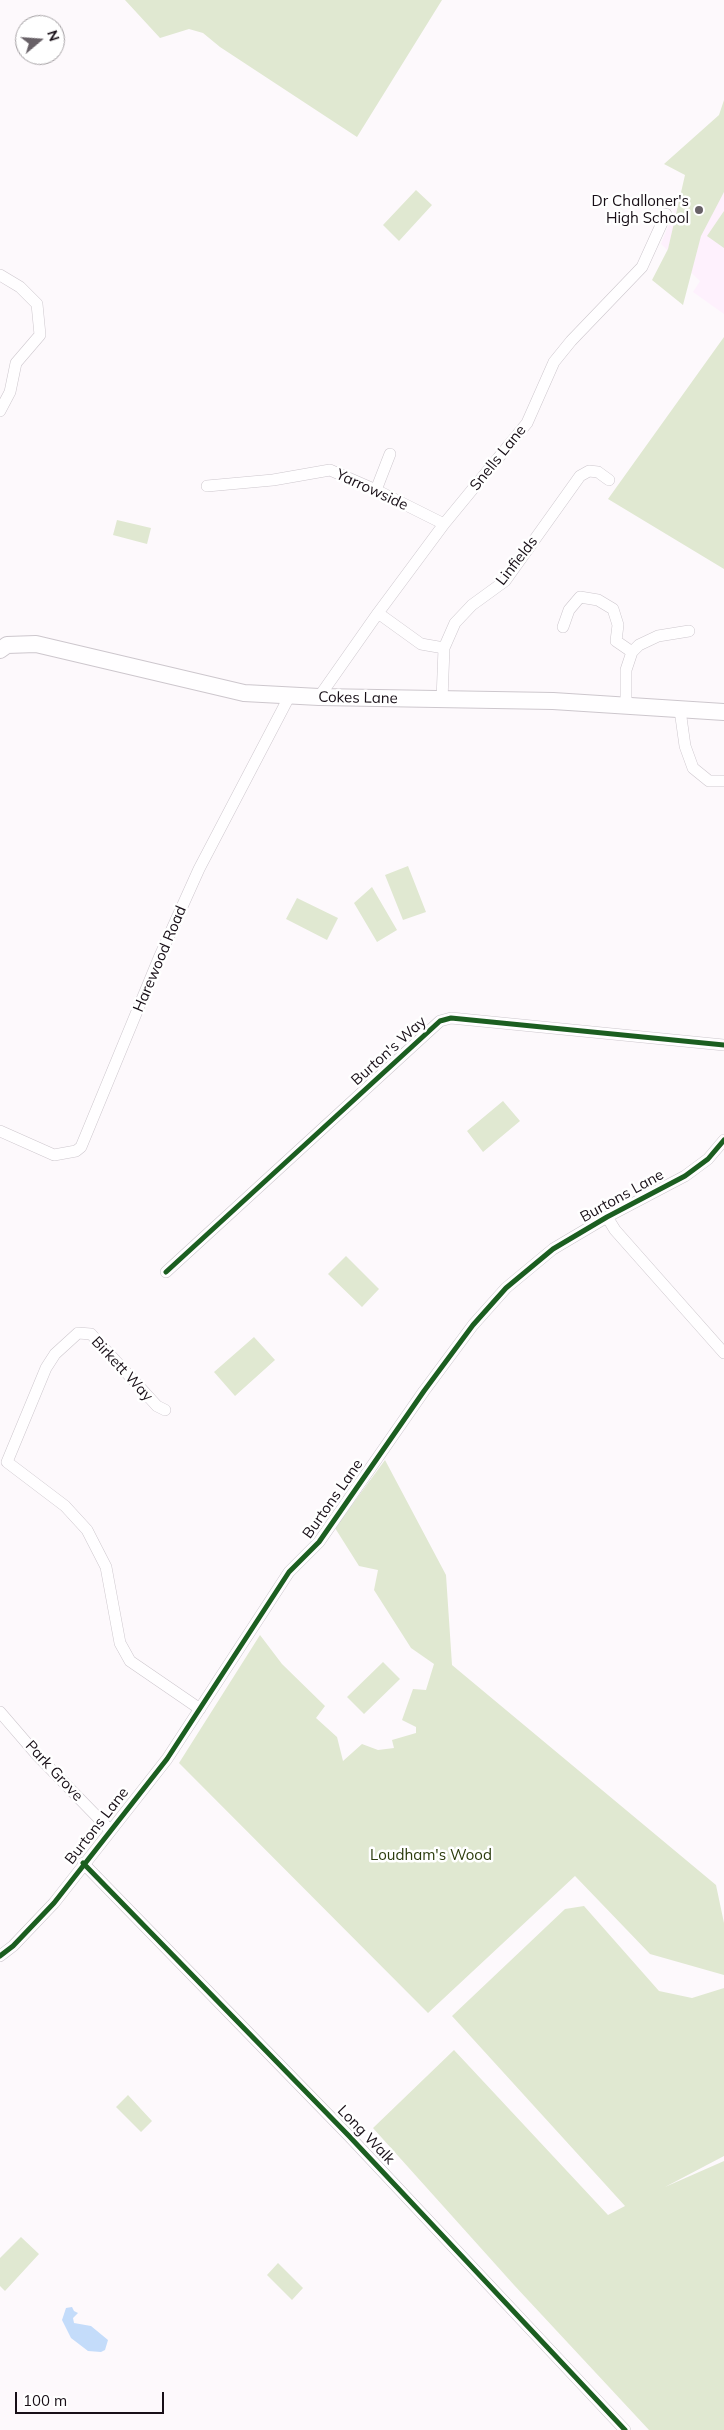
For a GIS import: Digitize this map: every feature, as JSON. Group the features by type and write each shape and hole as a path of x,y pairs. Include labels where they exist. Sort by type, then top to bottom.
{"main road":[{"name":"Cokes Lane","path":"0,650 7,646 36,644 244,694 318,698 553,701 724,712"}],"street":[{"name":"Snells Lane","path":"318,698 444,524 527,423 554,362 571,341 642,267 666,214"},
{"path":"0,275 20,287 37,304 40,334 16,364 10,392 0,412"},
{"path":"376,490 390,454"},
{"name":"Yarrowside","path":"207,486 273,480 330,470 376,490 444,524"},
{"name":"Linfields","path":"442,700 444,648 455,623 472,605 505,581 580,476 589,472 598,472 609,480"},
{"path":"563,627 569,610 580,597 598,600 614,609 618,626 616,642 632,652"},
{"path":"378,613 421,644 444,648"},
{"path":"626,707 626,670 632,652 639,645 658,636 689,631"},
{"name":"Harewood Road","path":"0,1131 54,1155 76,1151 81,1148 159,958 199,868 289,697"},
{"path":"680,710 685,746 693,768 709,780 724,781"},
{"name":"Burton's Way","path":"166,1272 440,1021 451,1018 724,1045"},
{"name":"Burtons Lane","path":"0,1956 13,1946 54,1903 109,1829 167,1759 289,1572 329,1529 418,1399 473,1325 506,1288 553,1249 607,1217 685,1176 708,1160 724,1140"},
{"path":"607,1217 615,1230 724,1353"},
{"name":"Birkett Way","path":"165,1410 157,1406 91,1334 85,1332 78,1333 56,1354 46,1368 4,1463 65,1506 86,1530 106,1568 120,1644 130,1661 200,1709"},
{"name":"Park Grove","path":"0,1712 37,1754 109,1829"},
{"name":"Long Walk","path":"83,1863 349,2136 625,2430"}],"shaded area":[{"name":"Dr Challoner's High School","path":"724,133 724,314 693,292 700,281 661,244 688,176"}],"green space":[{"path":"125,0 442,0 357,137 220,47 203,33 189,29 160,38"},
{"name":"Dr Challoner's High School","path":"724,100 724,192 701,236 683,305 652,280 668,249 685,175 664,164 719,115"},
{"path":"416,190 432,205 399,241 383,225"},
{"path":"724,211 724,248 707,236"},
{"path":"724,337 724,569 608,499"},
{"path":"117,520 151,528 147,544 113,535"},
{"path":"408,866 426,912 403,920 385,875"},
{"path":"372,887 397,930 377,942 354,903"},
{"path":"297,898 338,918 327,940 286,919"},
{"path":"503,1101 520,1121 483,1152 467,1131"},
{"path":"346,1256 379,1289 362,1307 328,1274"},
{"path":"254,1337 275,1360 235,1396 214,1372"},
{"name":"Loudham's Wood","path":"385,1460 446,1575 452,1665 716,1885 724,1923 724,1975 650,1954 575,1876 428,2013 179,1763 260,1635 282,1664 325,1706 316,1718 337,1737 343,1761 362,1744 378,1750 394,1748 392,1740 416,1733 416,1727 402,1720 413,1689 426,1690 434,1664 411,1648 374,1590 378,1570 359,1566 335,1528"},
{"path":"383,1662 400,1679 364,1714 347,1697"},
{"path":"584,1906 659,1991 692,1998 724,1988 724,2156 665,2187 724,2161 724,2430 649,2430 514,2285 373,2128 454,2050 608,2215 625,2206 452,2016 565,1909"},
{"path":"128,2095 152,2121 141,2132 116,2107"},
{"path":"21,2237 39,2254 5,2291 0,2286 0,2258"},
{"path":"278,2263 303,2288 292,2300 267,2275"}],"water":[{"path":"72,2307 78,2313 73,2318 74,2323 91,2326 108,2340 105,2350 101,2352 88,2351 71,2338 62,2320 66,2308"}],"cycle path":[{"path":"166,1272 440,1021 451,1018 724,1045"},
{"path":"0,1956 13,1946 54,1903 167,1759 289,1572 319,1542 424,1391 473,1325 506,1288 553,1249 607,1217 685,1176 708,1159 724,1140"},
{"path":"83,1863 349,2136 625,2430"}],"place":[{"name":"Dr Challoner's High School","path":"699,210"}]}
